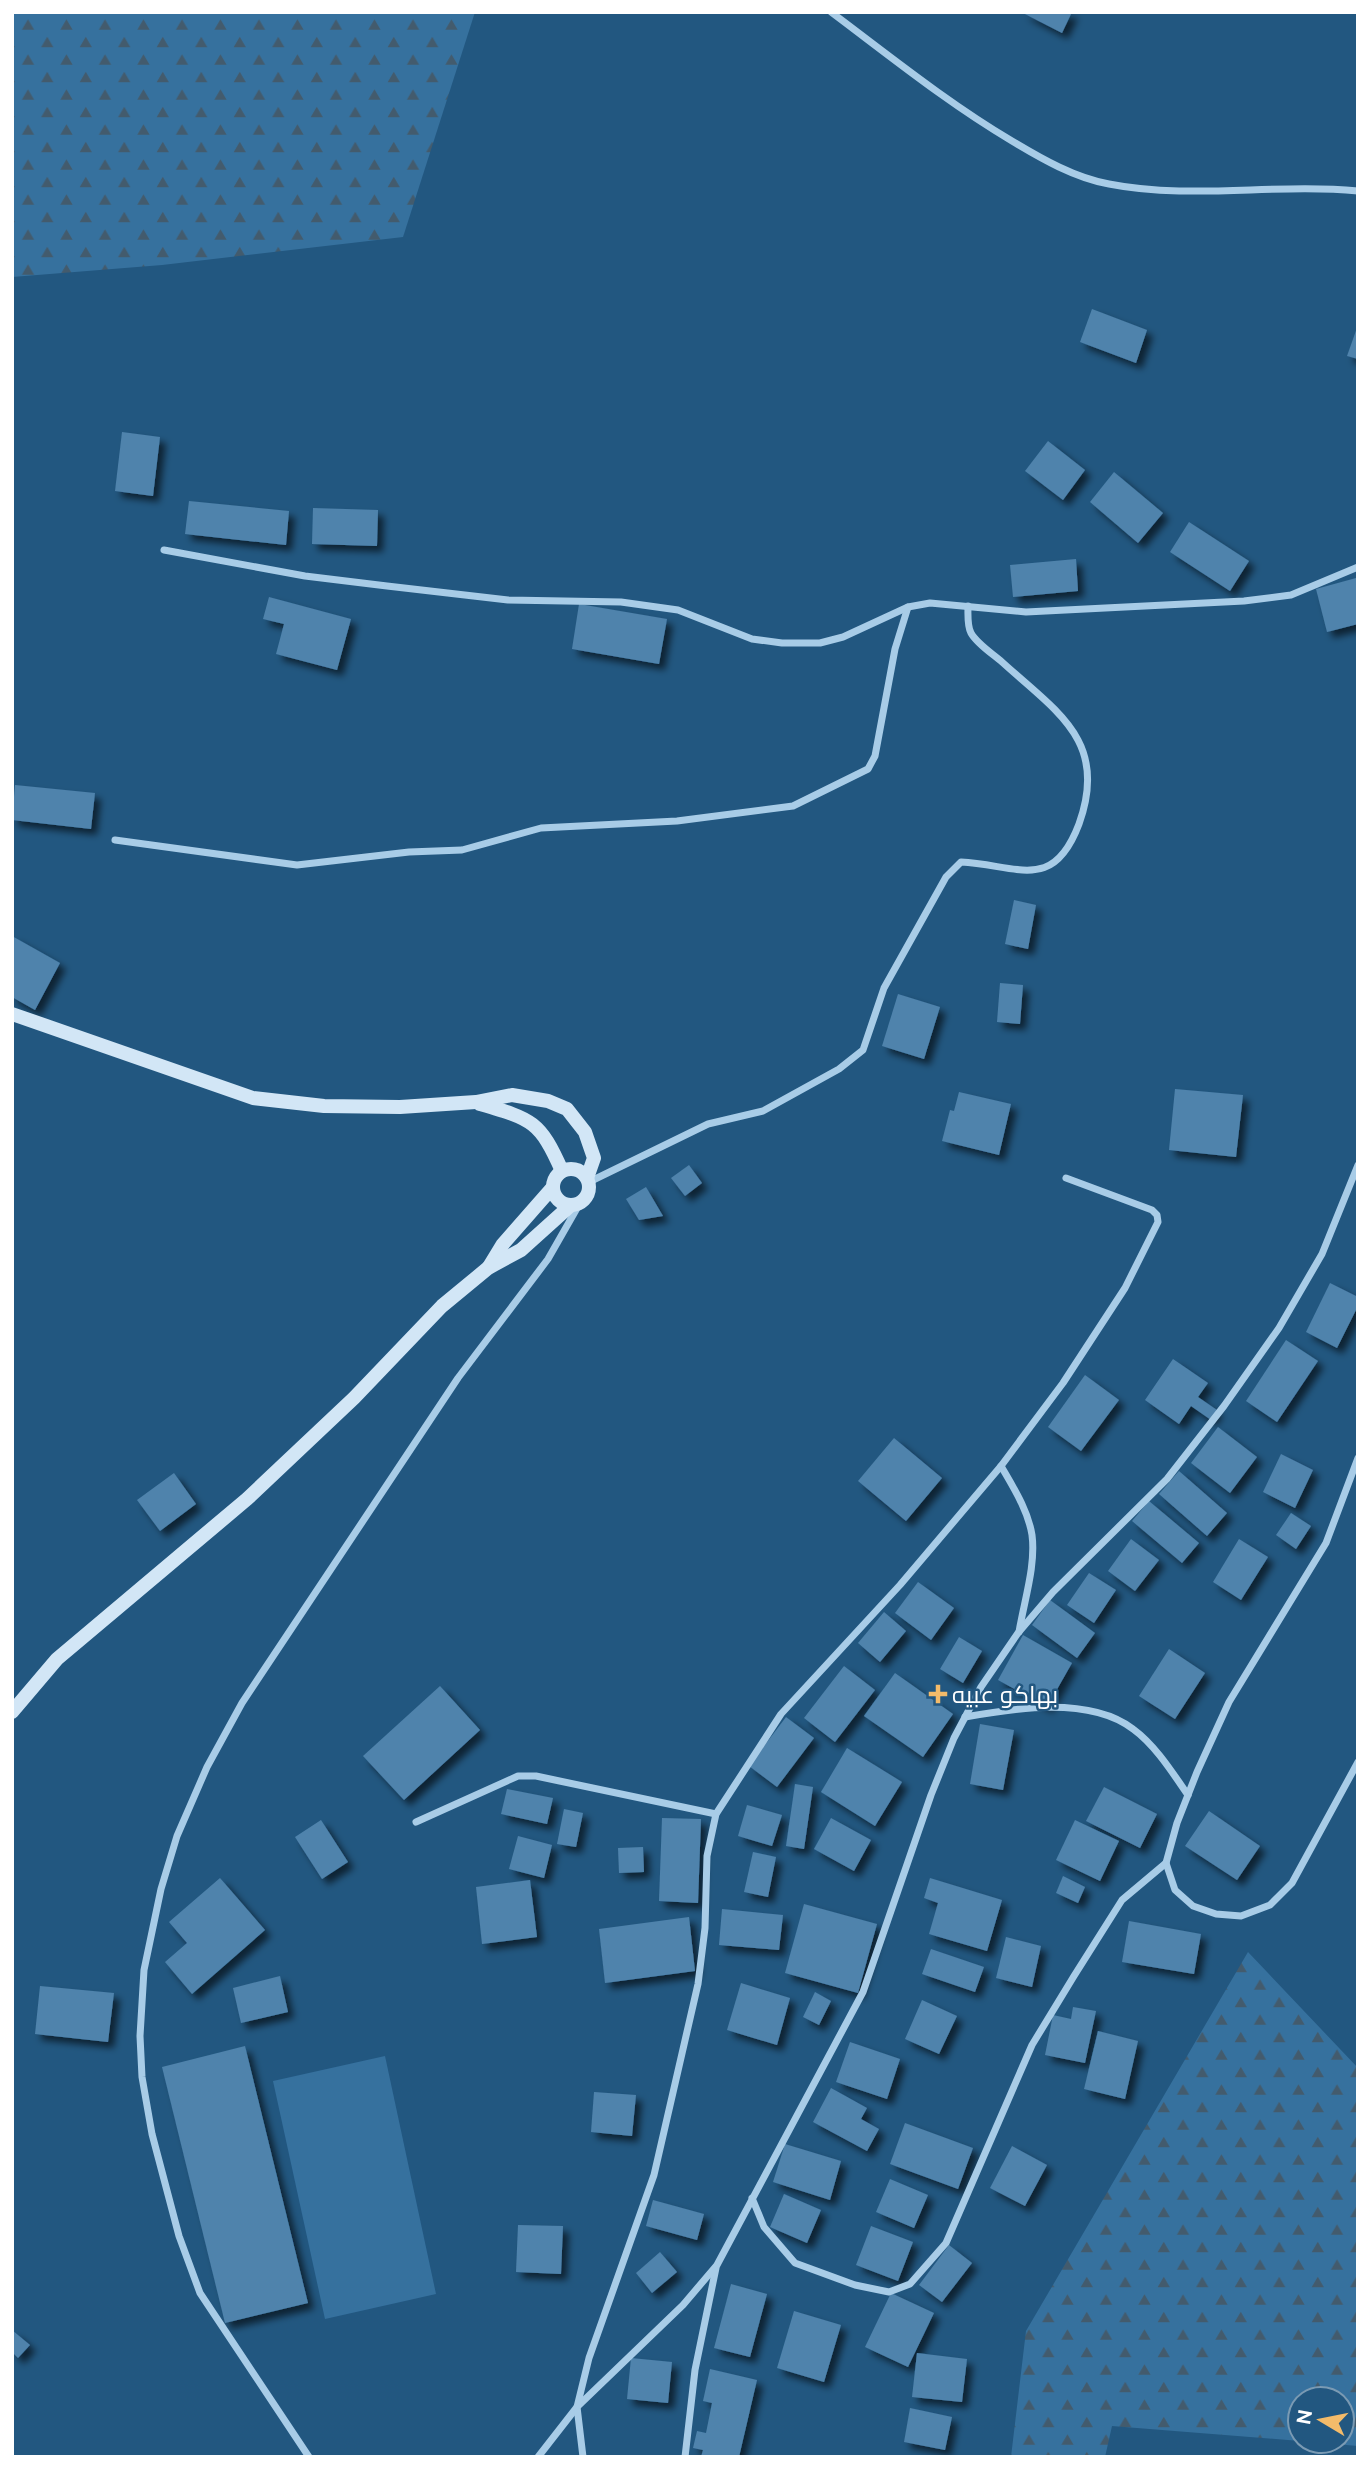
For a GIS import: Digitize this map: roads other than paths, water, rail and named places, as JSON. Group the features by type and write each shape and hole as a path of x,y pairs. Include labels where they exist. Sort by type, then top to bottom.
{"main road":[{"path":"12,1014 253,1098 324,1106 400,1107 526,1096 567,1109 590,1143 594,1158 588,1180 589,1190 575,1204 521,1250 488,1268 442,1306 354,1398 247,1499 57,1659 12,1712"},
{"path":"476,1102 522,1116 536,1126 549,1140 562,1171"},
{"path":"488,1268 503,1244 553,1186 562,1171 572,1169 588,1180"},
{"path":"553,1186 556,1196 575,1204"}],"street":[{"path":"831,12 967,114 1038,157 1089,179 1140,188 1322,188 1358,191"},
{"path":"164,551 305,576 508,600 621,602 678,610 752,639 782,643 820,643 843,636 908,607 930,603 1026,612 1244,601 1291,595 1358,567"},
{"path":"588,1180 708,1124 763,1111 839,1069 863,1049 884,988 946,877 961,862 1037,871 1054,864 1066,852 1085,806 1090,772 1087,754 1056,712 971,633 968,606"},
{"path":"116,840 297,865 410,852 462,850 541,828 677,821 793,806 868,769 878,745 895,649 908,607"},
{"path":"538,2457 577,2407 683,2305 717,2264 863,1992 921,1820 965,1717 1018,1633 1053,1592 1167,1479 1224,1406 1279,1328 1322,1254 1358,1165"},
{"path":"583,2457 577,2407 589,2358 654,2175 702,1962 707,1856 716,1814 781,1714 900,1585 1001,1465 1063,1383 1125,1288 1158,1223 1157,1215 1145,1207 1066,1178"},
{"path":"309,2457 200,2293 179,2236 155,2147 142,2077 140,2036 144,1970 161,1889 177,1836 207,1767 242,1703 458,1378 548,1259 575,1204"},
{"path":"752,2198 764,2227 795,2263 855,2285 889,2291 910,2284 946,2243 1032,2045 1122,1900 1166,1863 1188,1795 1229,1702 1326,1543 1358,1458"},
{"path":"1001,1465 1024,1507 1032,1534 1032,1560 1018,1633"},
{"path":"965,1717 1019,1708 1065,1708 1100,1713 1133,1729 1188,1795"},
{"path":"1166,1863 1175,1890 1184,1899 1205,1910 1241,1916 1270,1905 1292,1884 1358,1762"},
{"path":"416,1822 518,1776 536,1776 716,1814"},
{"path":"685,2457 695,2370 717,2264"}],"place":[{"name":"بهاكو عبيه","path":"938,1694"}]}
